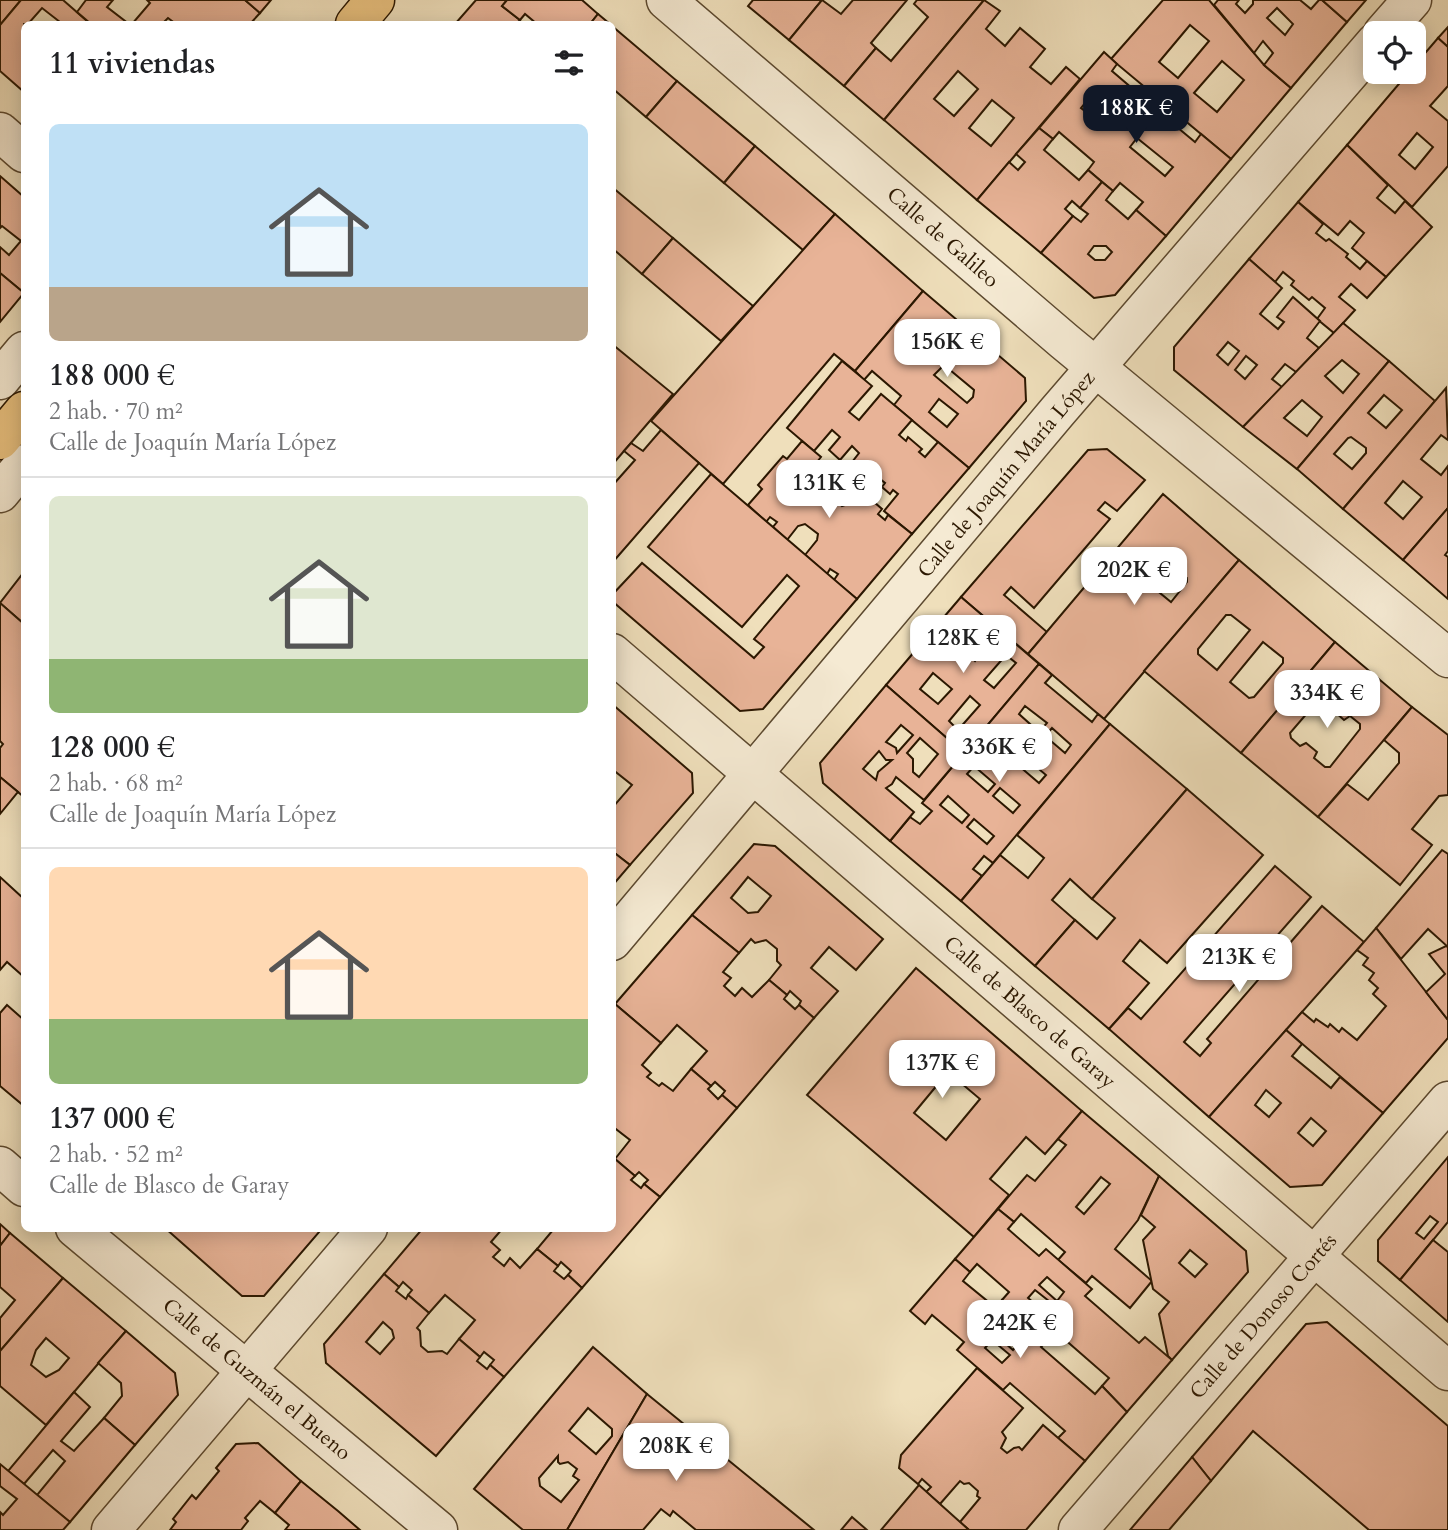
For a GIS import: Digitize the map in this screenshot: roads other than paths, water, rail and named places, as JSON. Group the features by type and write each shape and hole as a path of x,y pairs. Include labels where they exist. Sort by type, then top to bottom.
{"main road":[{"path":"0,440 21,415"}],"street":[{"name":"Calle de Galileo","path":"666,0 1096,367 1448,658"},
{"path":"1394,21 1412,0"},
{"name":"Calle de Joaquín María López","path":"616,936 1096,367 1363,57"},
{"path":"0,132 21,150"},
{"path":"0,380 21,355"},
{"path":"0,493 21,468"},
{"name":"Calle de Blasco de Garay","path":"616,656 1448,1371"},
{"name":"Calle de Donoso Cortés","path":"1078,1530 1448,1101"},
{"path":"0,1166 21,1184"},
{"name":"Calle de Guzmán el Bueno","path":"80,1232 439,1530"},
{"path":"111,1530 365,1232"}]}
